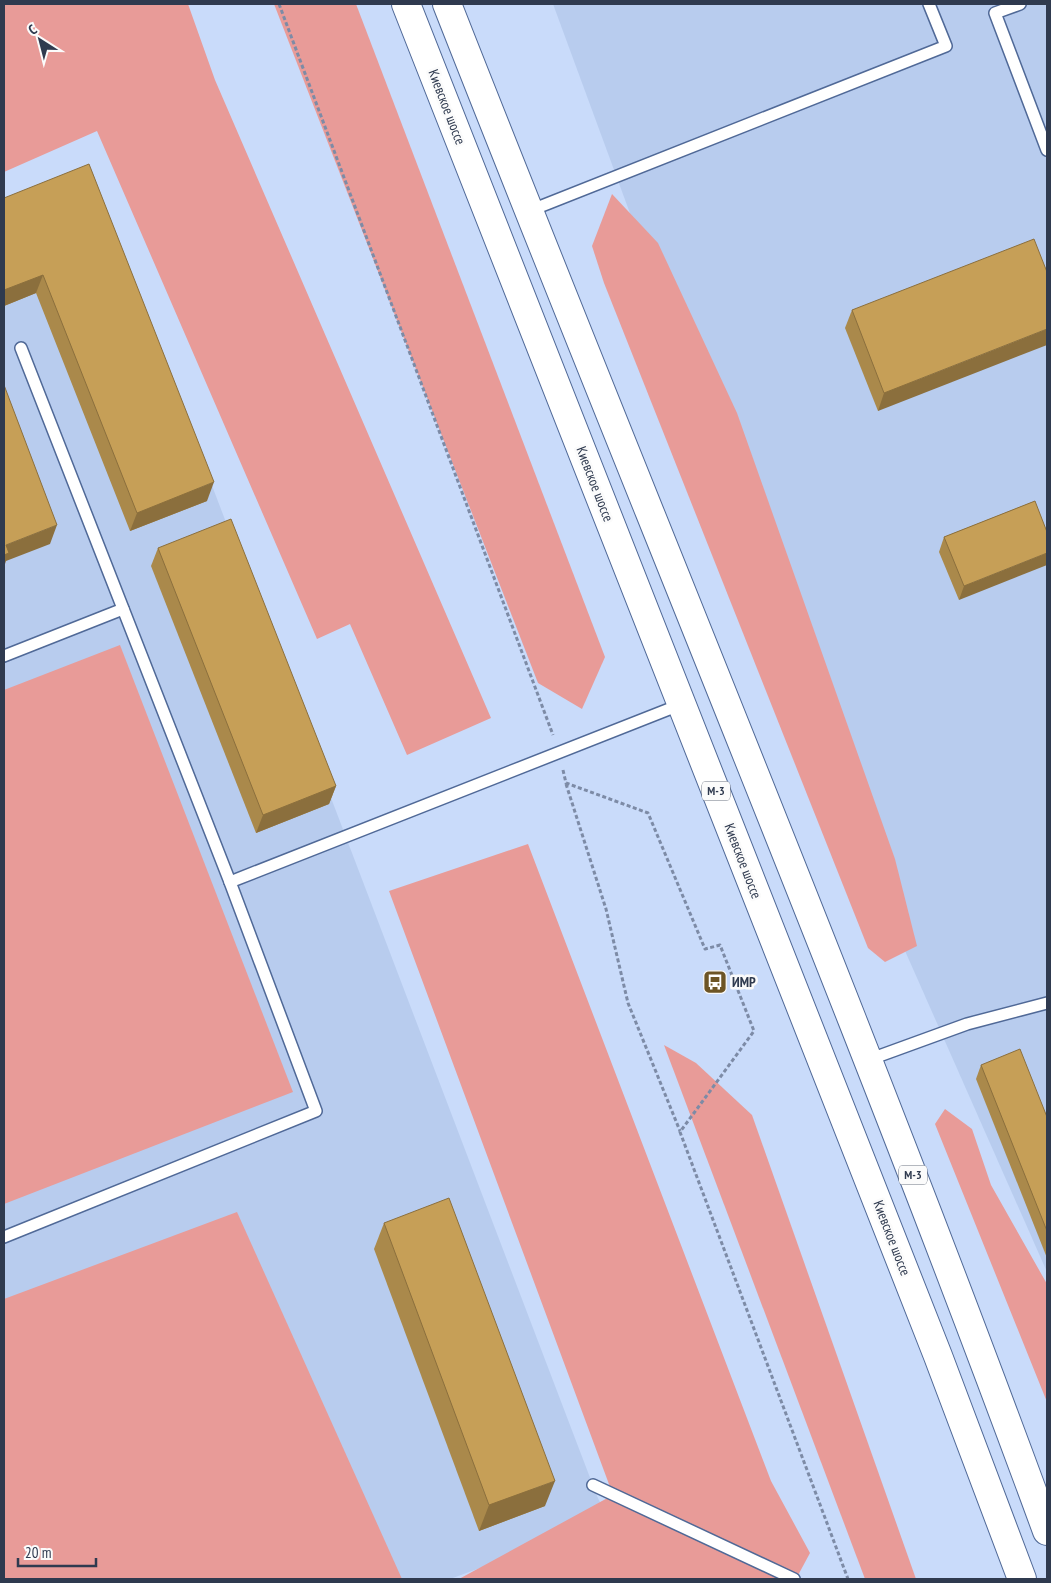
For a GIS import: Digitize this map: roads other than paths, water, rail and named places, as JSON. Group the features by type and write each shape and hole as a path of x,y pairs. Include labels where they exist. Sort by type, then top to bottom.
{"highway":[{"name":"Киевское шоссе","path":"406,4 934,1346 1022,1579"},
{"name":"М-3","path":"447,4 868,1060 978,1342 1047,1531"}],"lane":[{"path":"529,211 946,46 929,4"},
{"path":"1020,4 996,13 1047,150"},
{"path":"4,1237 316,1111 230,882 21,348"},
{"path":"4,656 123,608"},
{"path":"230,882 558,751 682,704"},
{"path":"868,1060 968,1024 1047,1003"},
{"path":"593,1485 794,1579"}],"place":[{"name":"ИМР","path":"715,982"}]}
